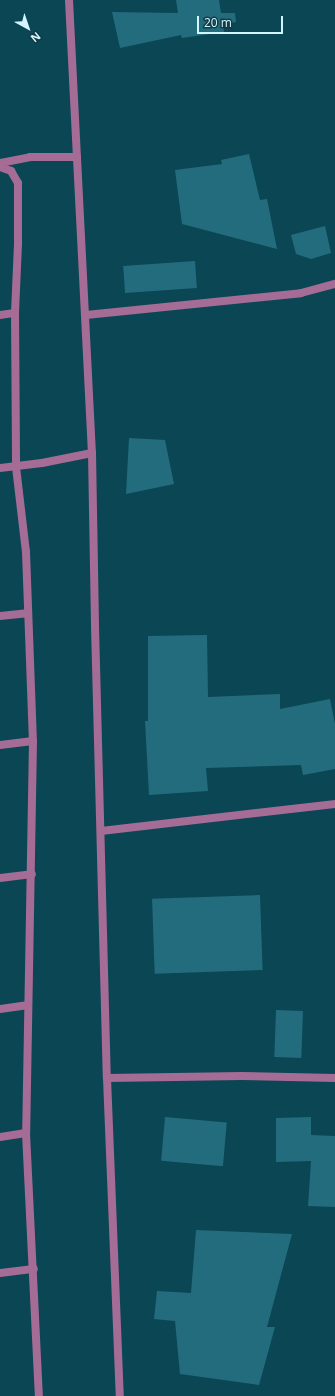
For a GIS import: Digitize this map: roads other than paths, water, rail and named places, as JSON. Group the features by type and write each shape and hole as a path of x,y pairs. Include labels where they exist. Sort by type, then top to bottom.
{"street":[{"path":"69,0 92,453 107,1078 120,1396"},
{"path":"0,163 30,157 77,157"},
{"path":"0,167 11,171 18,183 18,244 14,313 16,467 26,552 27,613 33,741 32,874 27,1006 26,1133 34,1269 39,1396"},
{"path":"86,315 301,293 335,284"},
{"path":"0,315 14,313"},
{"path":"0,468 42,463 92,453"},
{"path":"0,616 27,613"},
{"path":"0,745 33,741"},
{"path":"101,831 335,804"},
{"path":"0,878 32,874"},
{"path":"0,1009 27,1006"},
{"path":"107,1078 242,1076 335,1078"},
{"path":"0,1137 26,1133"},
{"path":"0,1273 34,1269"}]}
